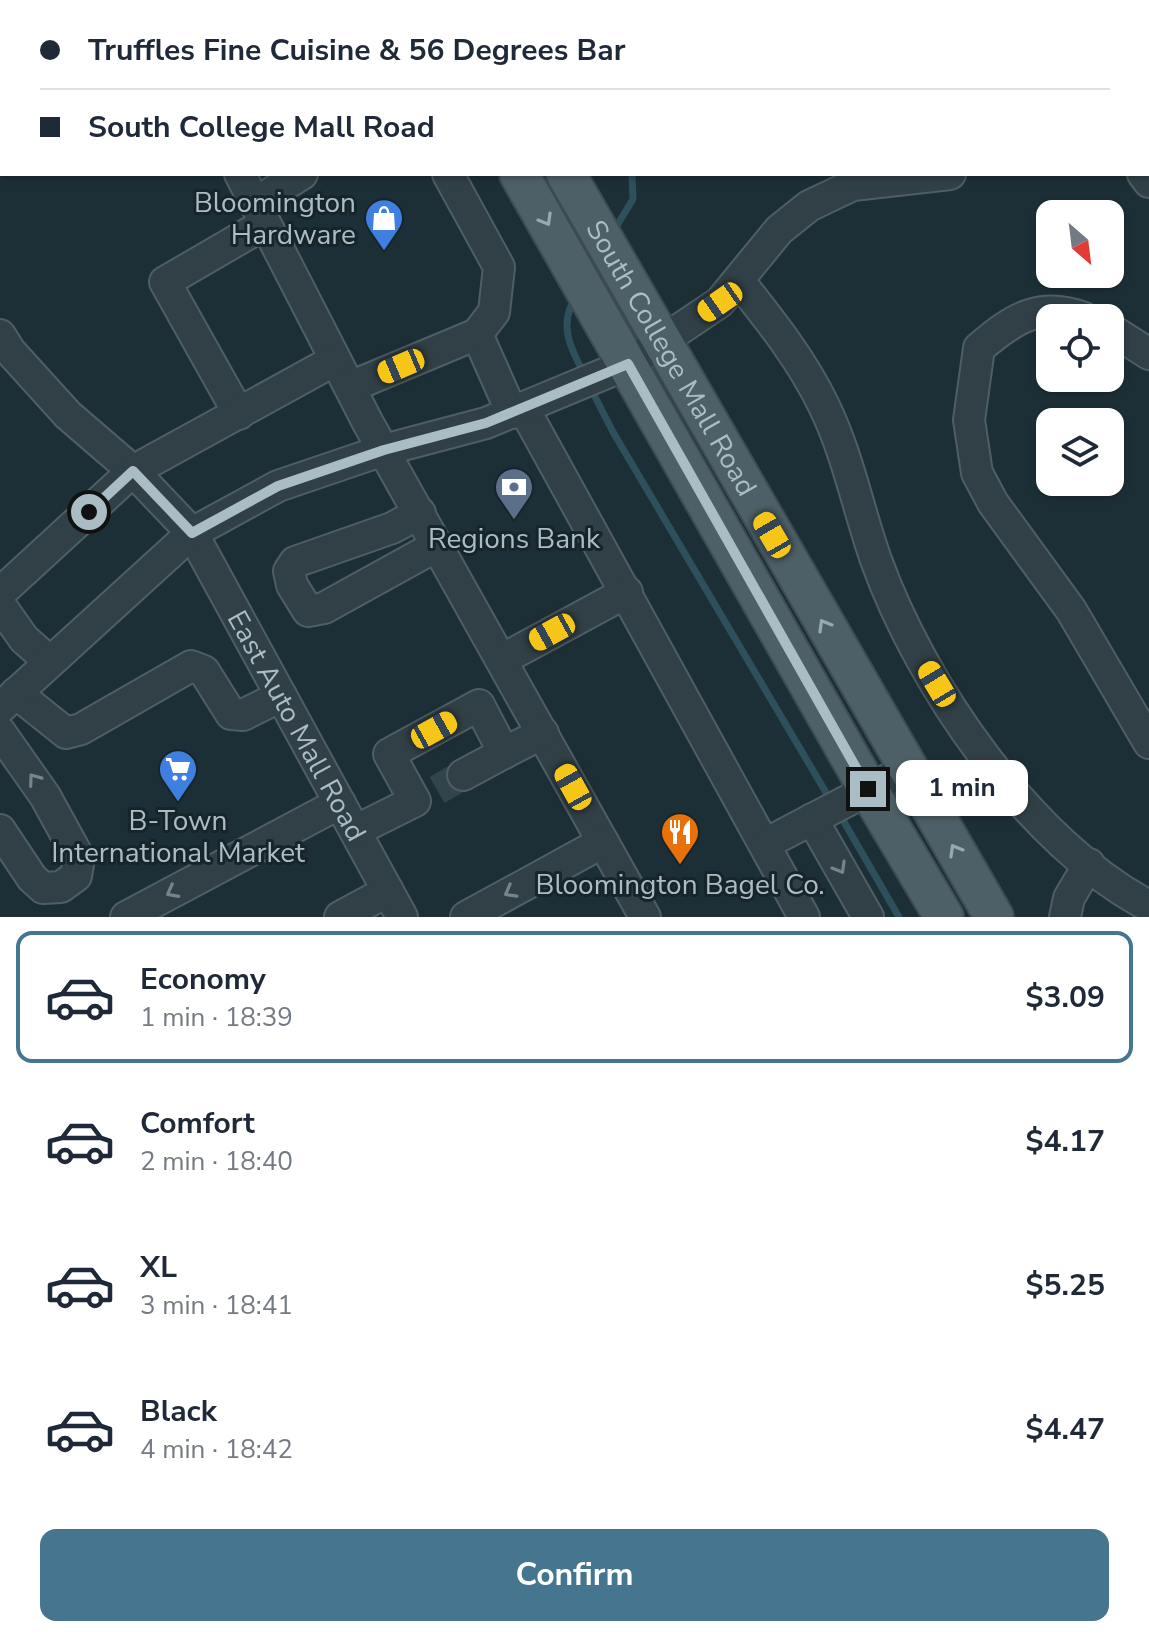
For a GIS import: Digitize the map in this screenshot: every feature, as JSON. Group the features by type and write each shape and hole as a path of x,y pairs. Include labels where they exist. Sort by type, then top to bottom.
{"main road":[{"name":"South College Mall Road","path":"520,176 599,314 616,369 858,794 944,917"},
{"name":"South College Mall Road","path":"567,176 660,343 994,917"}],"street":[{"path":"241,176 384,450 645,917"},
{"path":"239,414 165,282 259,214 300,176"},
{"path":"350,387 477,334 494,312 499,267 449,176"},
{"path":"281,696 243,715 231,714 204,671 191,666 81,729 66,733 8,701 192,533 278,486 384,450 436,438 518,411 616,369 720,302 790,218 842,181 919,176"},
{"path":"739,281 783,338 823,404 896,609 937,684 1022,803 1089,864 1149,906"},
{"path":"1036,313 1028,313 979,348 969,420 977,473 993,503 1071,610 1149,743"},
{"path":"477,334 518,411 627,592 804,917"},
{"name":"East Auto Mall Road","path":"0,335 10,351 68,415 133,471 192,533 395,904"},
{"path":"1124,338 1149,354"},
{"path":"0,593 133,471 335,360"},
{"path":"420,513 392,528 295,562 289,571 292,585 308,611 324,608 438,545"},
{"path":"503,659 627,592"},
{"path":"0,605 24,639 50,662"},
{"path":"438,789 389,754 479,705 504,753"},
{"path":"0,732 45,796 79,858 76,876 61,887 43,888 32,878 0,830"},
{"path":"355,831 543,733"},
{"path":"765,844 908,769"},
{"path":"126,917 340,803"},
{"path":"817,816 868,917"},
{"path":"466,917 603,842"},
{"path":"1065,917 1069,898 1089,864"},
{"path":"340,917 395,904"}],"waterway":[{"path":"613,232 633,199 632,176"},
{"path":"575,298 567,318 568,337 585,376"},
{"path":"590,387 613,432 831,801"},
{"path":"840,815 899,917"}],"tunnel":[{"path":"437,790 463,775"}],"place":[{"name":"Bloomington Hardware","path":"384,252"},
{"name":"Regions Bank","path":"514,521"},
{"name":"B-Town International Market","path":"178,803"},
{"name":"Bloomington Bagel Co.","path":"680,866"}],"route":[{"path":"89,512 133,471 192,533 278,486 384,450 486,423 628,364 868,789"}]}
